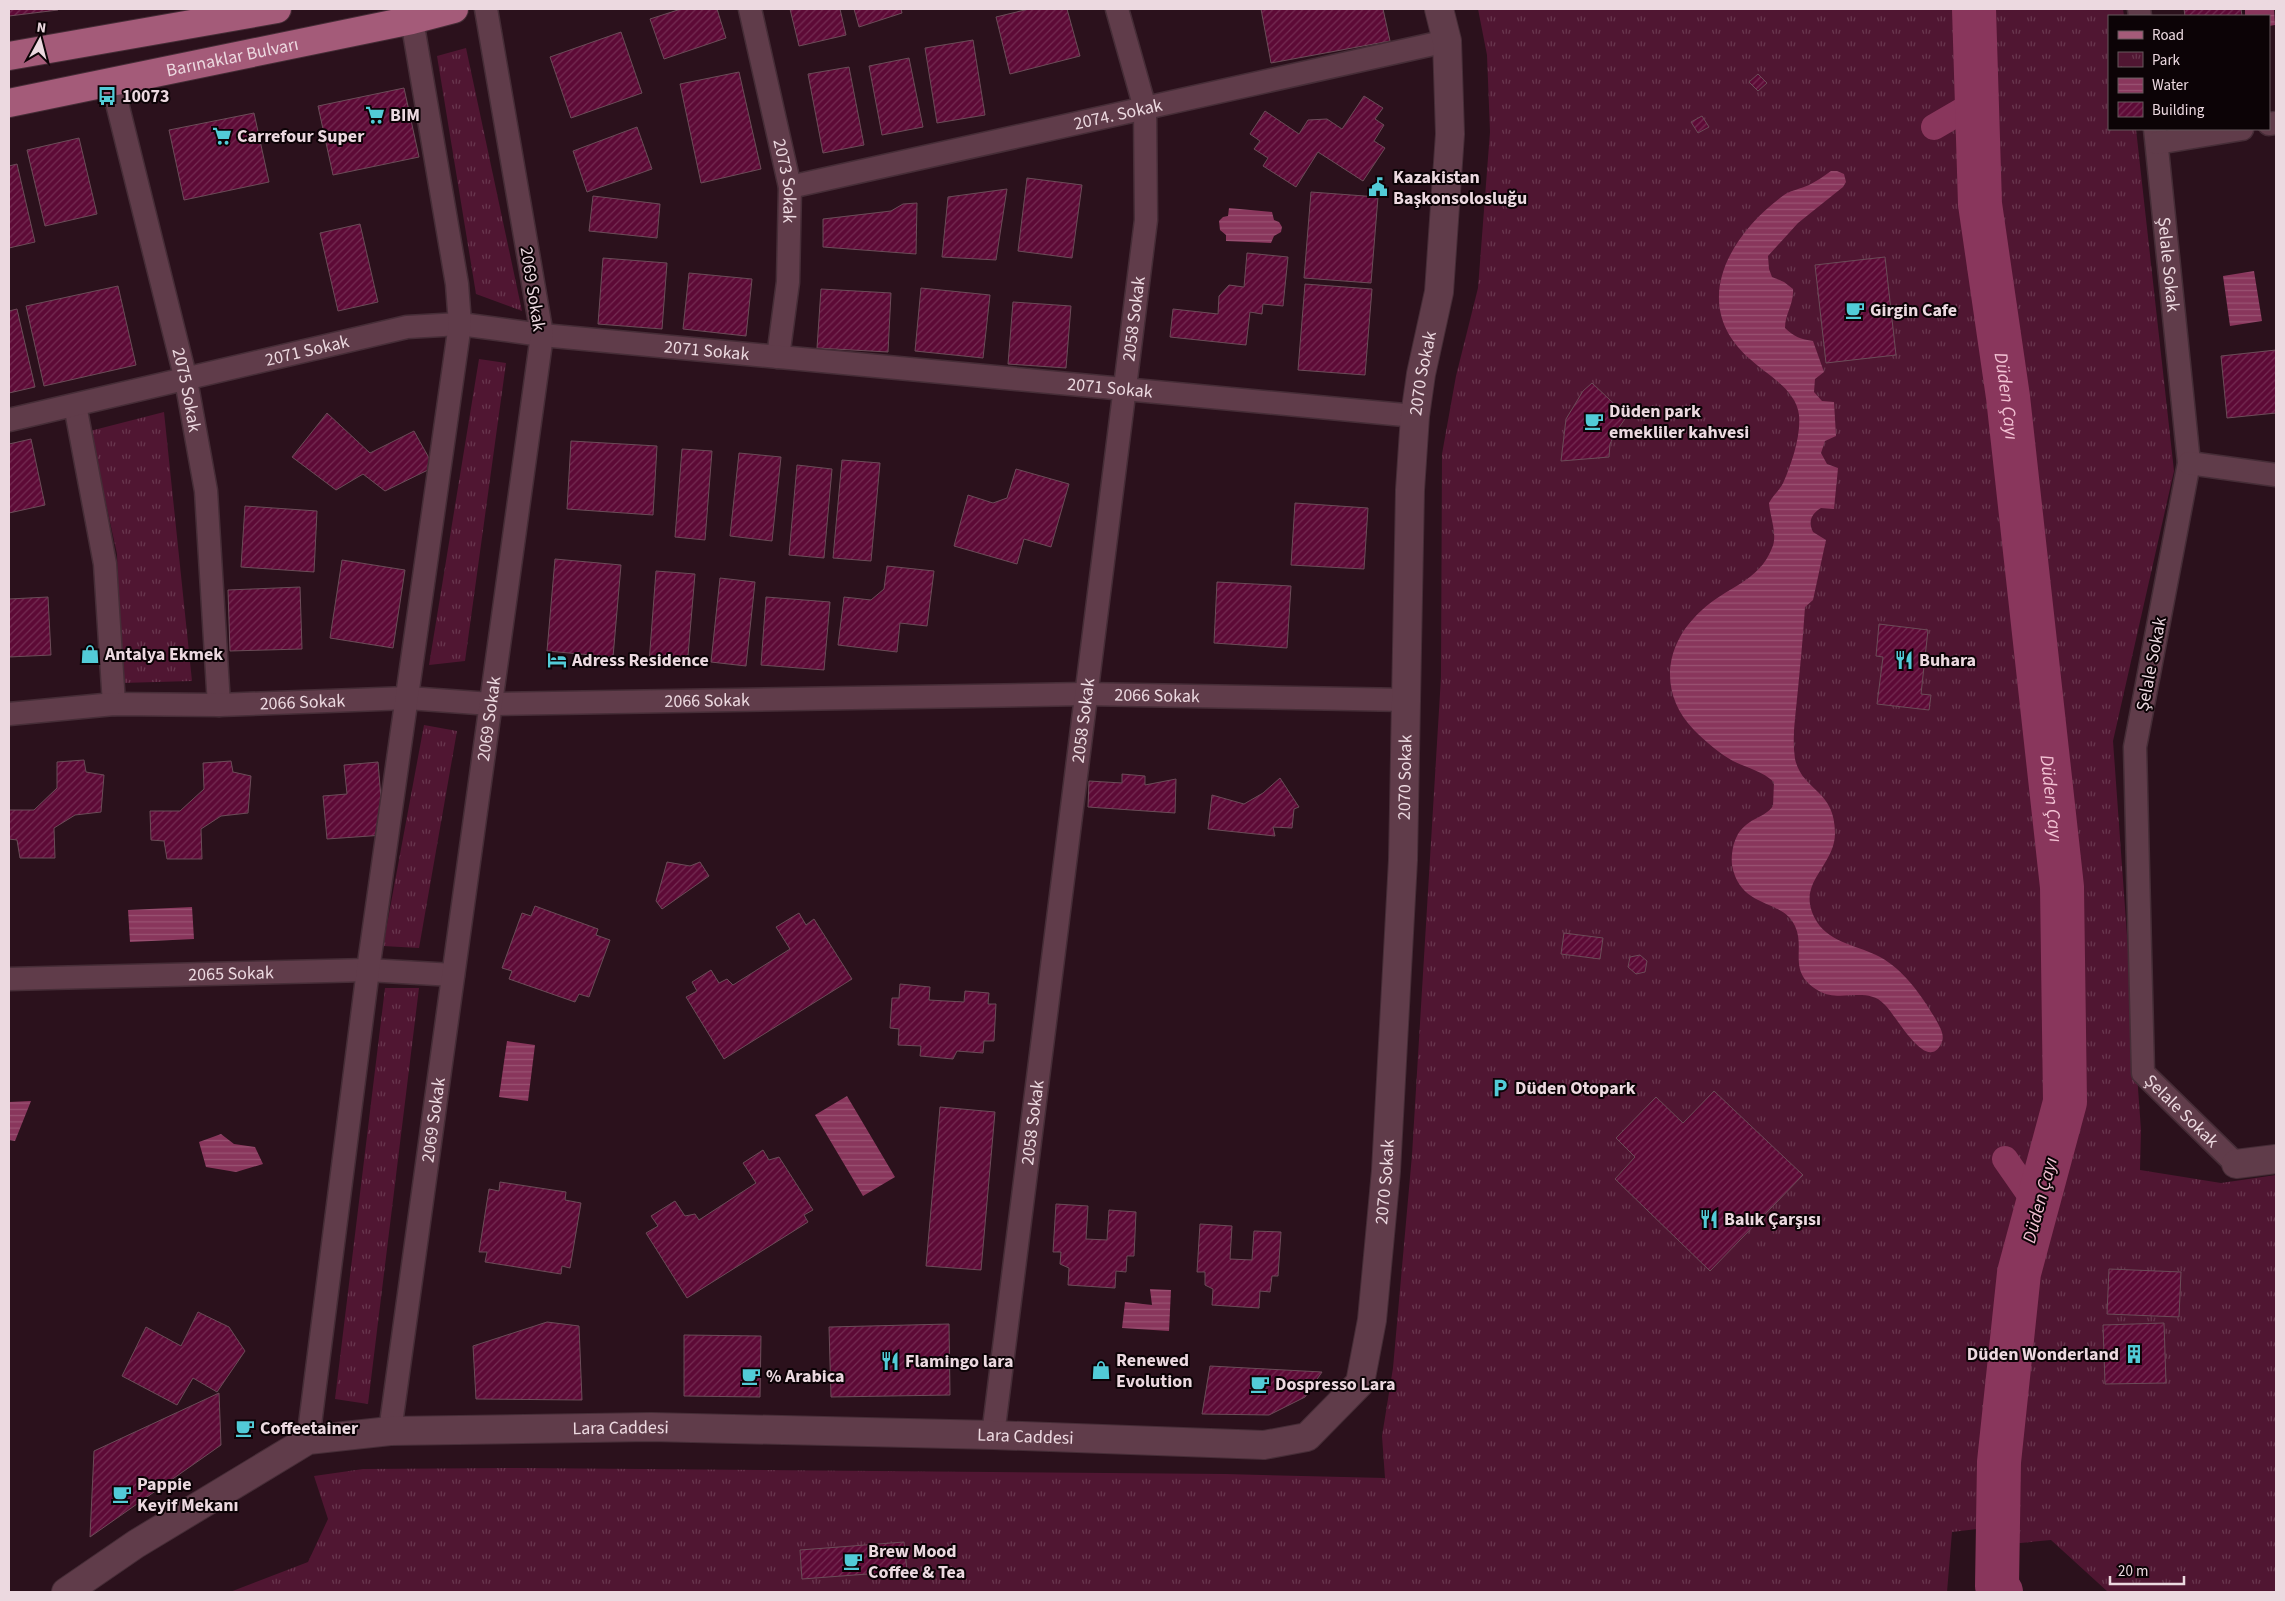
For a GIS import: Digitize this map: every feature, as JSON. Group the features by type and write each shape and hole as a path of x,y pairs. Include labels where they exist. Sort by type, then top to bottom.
{"main road":[{"path":"9,56 277,9"},
{"name":"Barınaklar Bulvarı","path":"9,103 412,20 454,9"}],"street":[{"name":"2069 Sokak","path":"390,1431 542,335 486,9"},
{"name":"2073 Sokak","path":"750,9 790,187 788,282 778,357"},
{"name":"2058 Sokak","path":"992,1435 1146,220 1145,108 1117,9"},
{"name":"2070 Sokak","path":"1218,1444 1264,1445 1307,1437 1360,1383 1372,1320 1386,1171 1403,860 1410,490 1415,416 1421,374 1439,292 1450,134 1447,41 1439,9"},
{"path":"308,1440 368,970 460,324 457,284 412,20"},
{"name":"2074. Sokak","path":"790,187 1447,41"},
{"name":"2075 Sokak","path":"112,83 186,380 206,491 219,705"},
{"path":"2156,136 2230,130"},
{"name":"Şelale Sokak","path":"2156,136 2189,463 2135,747 2143,1073 2236,1164"},
{"name":"2071 Sokak","path":"9,420 407,327 460,324 542,335 1415,416"},
{"path":"75,405 105,564 114,704"},
{"path":"2189,463 2276,475"},
{"name":"2066 Sokak","path":"9,714 114,704 219,705 408,698 491,704 1085,694 1407,700"},
{"name":"2065 Sokak","path":"9,979 368,970 453,975"},
{"path":"2236,1164 2276,1159"},
{"name":"Lara Caddesi","path":"66,1592 152,1534 308,1440 390,1431 454,1432 651,1427 992,1435 1218,1444"}],"green space":[{"path":"1478,9 2123,9 2124,15 2108,15 2108,130 2136,130 2174,471 2113,741 2141,1130 2140,1170 2221,1183 2276,1175 2276,1592 2108,1592 2051,1540 1999,1545 1977,1529 1952,1532 1947,1592 230,1592 308,1562 328,1519 314,1476 363,1469 521,1468 1225,1474 1385,1478 1382,1436 1393,1368 1412,1155 1441,677 1442,454 1456,376 1478,288 1490,132 1487,55"},
{"path":"466,48 522,311 476,294 437,56"},
{"path":"479,359 506,363 465,661 429,665"},
{"path":"164,412 192,681 121,683 117,554 90,431"},
{"path":"424,725 457,731 419,948 383,946"},
{"path":"385,988 419,988 368,1404 335,1399"}],"water":[{"path":"2245,9 2274,9 2275,25 2270,26 2270,15 2245,15"},
{"path":"1831,171 1844,174 1846,182 1843,187 1798,223 1768,256 1772,277 1784,282 1793,289 1785,328 1791,334 1813,341 1824,372 1815,379 1814,392 1822,401 1834,402 1836,436 1825,441 1821,453 1827,464 1838,468 1834,509 1821,508 1815,513 1811,522 1813,532 1826,540 1813,600 1805,607 1794,729 1794,752 1799,770 1830,807 1834,818 1835,833 1833,845 1812,886 1810,897 1811,908 1817,922 1837,939 1889,962 1918,992 1935,1018 1943,1037 1941,1044 1935,1051 1927,1052 1911,1039 1884,1004 1877,999 1861,995 1835,996 1827,994 1809,984 1803,976 1800,968 1798,935 1795,926 1789,917 1781,911 1752,897 1744,890 1737,879 1732,865 1735,841 1742,828 1766,813 1773,806 1774,782 1759,772 1728,758 1698,734 1682,716 1671,685 1670,669 1673,653 1689,623 1711,602 1759,569 1772,548 1774,537 1769,503 1784,481 1793,457 1799,432 1797,406 1787,390 1750,359 1731,338 1721,316 1719,294 1723,272 1733,250 1764,211 1787,193 1809,185"},
{"path":"1229,208 1272,212 1274,220 1279,222 1282,227 1281,232 1274,236 1271,243 1226,241 1226,235 1220,230 1219,221 1223,217 1228,216"},
{"path":"2254,271 2262,321 2230,326 2223,276"},
{"path":"192,907 194,939 130,942 128,910"},
{"path":"507,1041 535,1045 528,1101 499,1097"},
{"path":"847,1096 895,1177 863,1196 815,1115"},
{"path":"31,1101 15,1141 9,1140 9,1102"},
{"path":"221,1134 234,1144 255,1147 263,1164 236,1172 206,1167 199,1142"},
{"path":"1150,1289 1171,1290 1169,1331 1122,1328 1125,1302 1152,1305"}],"building":[{"path":"9,9 58,9 58,10 9,16"},
{"path":"681,9 717,9 726,38 664,59 650,19"},
{"path":"790,9 840,9 846,35 799,46"},
{"path":"854,9 901,9 902,13 859,27"},
{"path":"1029,9 1067,9 1080,56 1010,74 996,17"},
{"path":"1261,9 1383,9 1390,41 1271,63"},
{"path":"2184,9 2241,9 2242,15 2185,15"},
{"path":"621,32 642,93 571,118 550,57"},
{"path":"973,40 985,115 937,123 925,48"},
{"path":"909,58 923,127 882,135 869,66"},
{"path":"849,67 864,145 823,153 808,74"},
{"path":"739,72 761,169 701,183 680,84"},
{"path":"1758,74 1767,83 1758,91 1749,82"},
{"path":"404,88 419,157 333,175 318,106"},
{"path":"1364,96 1383,108 1375,119 1384,125 1374,141 1385,148 1363,181 1318,152 1296,187 1263,166 1268,158 1254,149 1260,141 1250,134 1265,111 1299,134 1308,120 1327,119 1342,129"},
{"path":"254,113 269,182 184,200 169,130"},
{"path":"1702,116 1709,127 1698,133 1691,122"},
{"path":"637,127 652,169 587,192 573,151"},
{"path":"79,138 97,214 45,226 27,150"},
{"path":"17,164 35,242 9,248 9,166"},
{"path":"1027,178 1082,185 1072,258 1018,251"},
{"path":"1007,189 996,260 942,257 948,197"},
{"path":"1311,192 1378,197 1371,283 1304,278"},
{"path":"593,196 660,204 657,238 589,231"},
{"path":"917,203 916,254 823,247 823,219 891,211 903,204"},
{"path":"360,224 378,302 338,311 320,233"},
{"path":"1247,253 1288,257 1283,306 1263,304 1262,314 1250,312 1246,345 1170,337 1173,309 1218,314 1219,296 1229,285 1244,287"},
{"name":"Girgin Cafe","path":"1885,257 1896,355 1826,363 1815,265"},
{"path":"603,258 667,263 662,329 598,324"},
{"path":"689,273 752,279 746,336 683,329"},
{"path":"1305,284 1372,289 1365,375 1298,370"},
{"path":"118,286 136,365 44,386 26,306"},
{"path":"921,288 990,295 983,358 915,351"},
{"path":"821,289 891,293 888,352 817,348"},
{"path":"1013,302 1071,306 1066,368 1008,364"},
{"path":"17,309 35,387 9,393 9,311"},
{"path":"2276,350 2276,413 2227,418 2221,356"},
{"name":"Düden park emekliler kahvesi","path":"1592,383 1627,416 1610,444 1609,457 1561,461 1566,419 1583,391"},
{"path":"327,413 370,453 414,431 434,467 385,491 363,474 336,490 292,457"},
{"path":"31,439 45,505 9,513 9,444"},
{"path":"571,441 657,446 653,515 567,509"},
{"path":"682,449 712,451 705,540 675,537"},
{"path":"739,453 781,457 772,541 730,536"},
{"path":"842,460 880,463 871,561 833,558"},
{"path":"797,465 832,469 824,558 789,555"},
{"path":"1016,469 1069,484 1051,547 1024,539 1017,564 954,546 968,495 993,503 1007,498"},
{"path":"1295,503 1368,508 1364,569 1291,565"},
{"path":"245,506 317,511 314,572 241,567"},
{"path":"555,559 621,565 613,657 547,651"},
{"path":"342,560 405,570 393,648 330,638"},
{"path":"887,566 934,571 927,626 900,623 897,652 838,645 844,597 871,600 884,589"},
{"path":"656,571 695,574 687,667 649,663"},
{"path":"720,578 755,582 746,666 711,662"},
{"path":"1217,582 1291,586 1287,648 1214,643"},
{"path":"300,587 302,649 230,651 228,590"},
{"path":"48,597 51,655 9,657 9,599"},
{"path":"766,597 830,602 824,670 761,665"},
{"path":"1879,624 1928,630 1921,694 1931,695 1929,710 1877,704 1883,657 1876,656"},
{"path":"84,760 86,772 104,775 101,812 75,815 54,828 55,858 20,858 17,840 9,839 9,810 34,810 57,788 57,762"},
{"path":"231,761 233,772 251,776 248,813 221,816 201,829 202,859 167,859 164,841 151,840 150,811 180,811 204,789 203,763"},
{"path":"378,762 384,835 327,839 323,796 347,794 344,765"},
{"path":"1122,774 1145,776 1145,785 1176,779 1175,813 1088,807 1089,781 1122,783"},
{"path":"1280,778 1299,807 1294,809 1292,828 1273,827 1275,836 1208,829 1212,795 1244,804 1263,793"},
{"path":"667,862 690,866 700,862 709,876 662,909 656,901"},
{"path":"535,906 598,929 596,935 610,940 589,997 579,994 575,1002 509,979 512,971 502,968 522,913 531,916"},
{"path":"799,913 806,925 814,919 852,979 724,1059 686,997 697,991 692,982 711,970 719,983 727,979 733,985 790,949 776,927"},
{"path":"1564,933 1603,938 1600,959 1561,954"},
{"path":"1640,955 1647,961 1645,972 1636,974 1628,967 1630,957"},
{"path":"900,984 930,987 929,1000 964,1002 965,991 989,993 988,1004 996,1004 994,1041 984,1041 983,1053 957,1051 953,1059 920,1056 921,1046 898,1045 899,1029 890,1028 892,998 899,998"},
{"name":"Balık Çarşısı","path":"1714,1091 1803,1175 1710,1271 1615,1179 1635,1157 1616,1138 1656,1097 1683,1123"},
{"path":"940,1107 995,1112 981,1270 926,1266"},
{"path":"763,1150 769,1160 779,1157 813,1210 804,1215 808,1222 687,1298 646,1233 658,1226 651,1216 675,1201 685,1216 695,1214 699,1220 756,1183 743,1163"},
{"path":"500,1182 566,1192 565,1200 581,1203 570,1268 562,1266 561,1274 485,1262 487,1252 479,1252 489,1189 499,1191"},
{"path":"1056,1204 1088,1206 1086,1239 1107,1240 1109,1210 1136,1212 1134,1256 1127,1256 1126,1272 1116,1271 1115,1288 1068,1285 1069,1268 1060,1264 1061,1252 1053,1252"},
{"path":"1200,1224 1232,1226 1230,1259 1252,1260 1254,1231 1281,1232 1278,1276 1272,1276 1270,1292 1260,1291 1259,1308 1212,1305 1213,1289 1205,1285 1205,1272 1197,1272"},
{"path":"2109,1269 2181,1272 2179,1317 2107,1314"},
{"path":"198,1312 229,1327 245,1351 217,1392 193,1378 177,1405 122,1376 146,1327 181,1346"},
{"path":"547,1322 579,1326 582,1400 476,1399 473,1346"},
{"name":"Düden Wonderland","path":"2164,1323 2166,1383 2105,1384 2103,1325"},
{"name":"Flamingo lara","path":"949,1324 950,1395 831,1397 829,1327"},
{"path":"684,1335 761,1336 760,1397 684,1396"},
{"name":"Dospresso Lara","path":"1210,1366 1322,1372 1305,1397 1269,1415 1202,1414"},
{"name":"Pappie Keyif Mekanı","path":"219,1393 221,1445 90,1537 94,1451"},
{"name":"Brew Mood Coffee & Tea","path":"904,1542 907,1571 802,1579 800,1550"}],"waterway":[{"name":"Düden Çayı","path":"1974,9 1980,204 2008,397 2062,887 2065,1102 2019,1273 1999,1462 1997,1586 2001,1592"},
{"path":"1934,127 1977,102"},
{"path":"2005,1159 2037,1205"}],"place":[{"name":"10073","path":"107,96"},
{"name":"BIM","path":"375,115"},
{"name":"Carrefour Super","path":"222,136"},
{"name":"Kazakistan Başkonsolosluğu","path":"1378,187"},
{"name":"Girgin Cafe","path":"1855,310"},
{"name":"Düden park emekliler kahvesi","path":"1594,421"},
{"name":"Antalya Ekmek","path":"90,654"},
{"name":"Adress Residence","path":"557,660"},
{"name":"Buhara","path":"1904,660"},
{"name":"Düden Otopark","path":"1500,1088"},
{"name":"Balık Çarşısı","path":"1709,1219"},
{"name":"Düden Wonderland","path":"2134,1354"},
{"name":"Flamingo lara","path":"890,1361"},
{"name":"Renewed Evolution","path":"1101,1370"},
{"name":"% Arabica","path":"751,1376"},
{"name":"Dospresso Lara","path":"1260,1384"},
{"name":"Coffeetainer","path":"245,1428"},
{"name":"Pappie Keyif Mekanı","path":"122,1494"},
{"name":"Brew Mood Coffee & Tea","path":"853,1561"}]}
